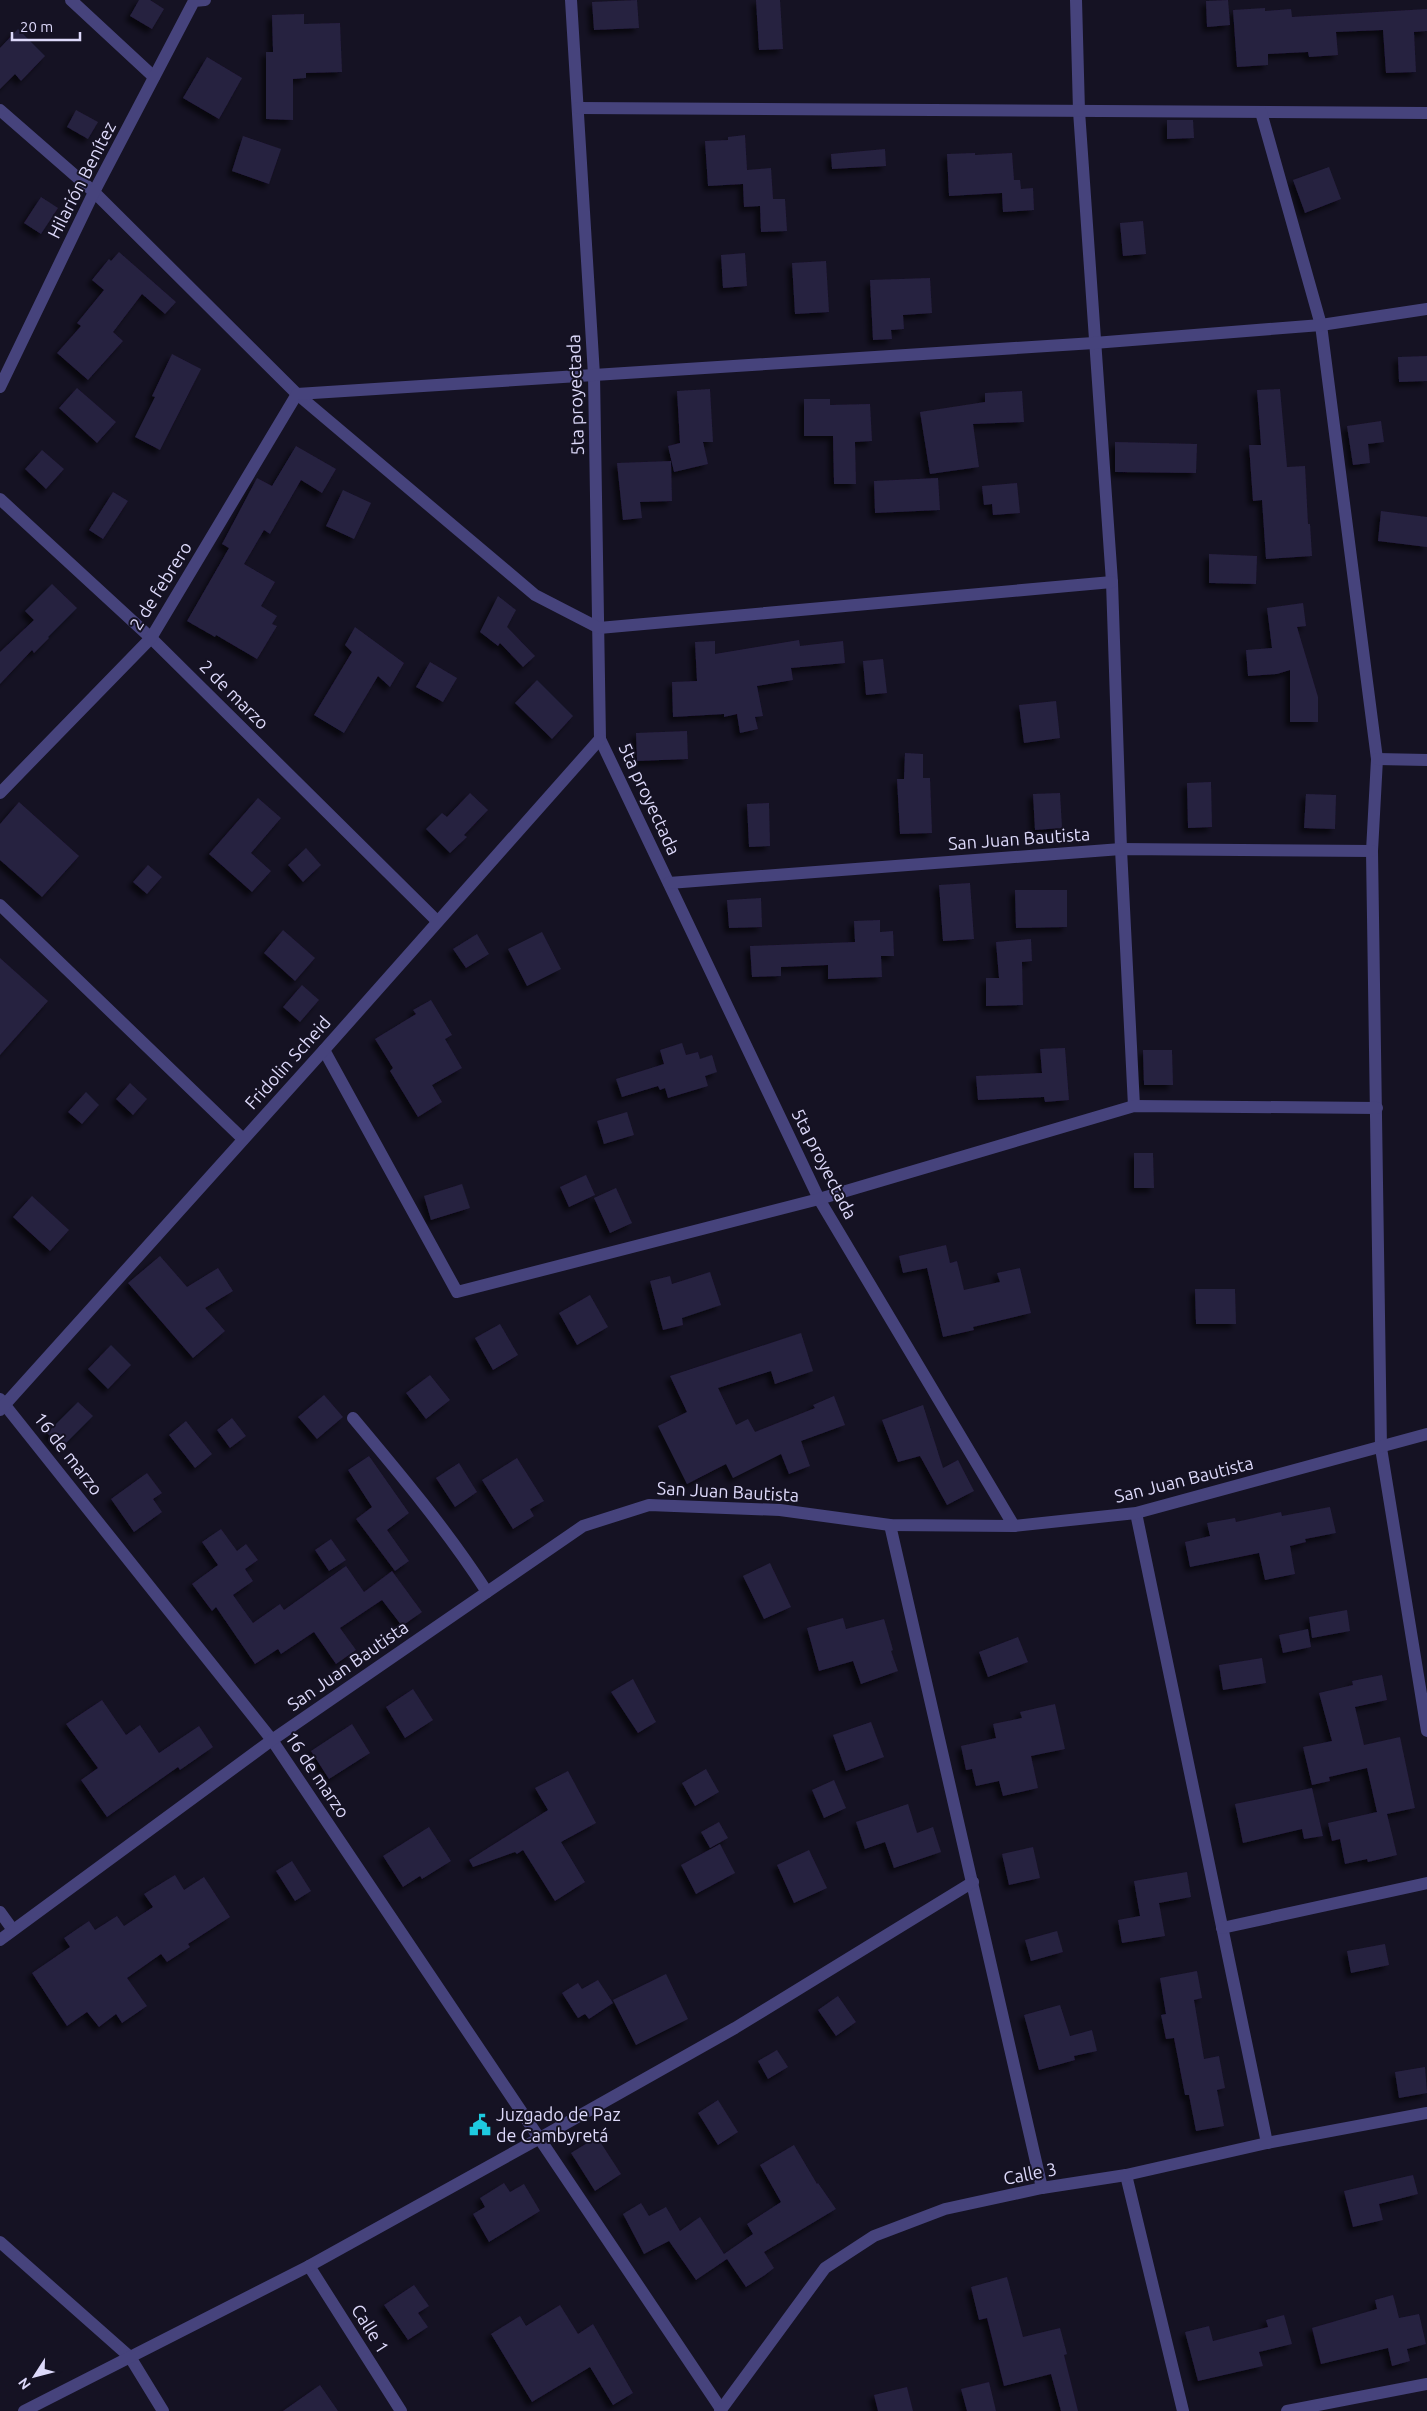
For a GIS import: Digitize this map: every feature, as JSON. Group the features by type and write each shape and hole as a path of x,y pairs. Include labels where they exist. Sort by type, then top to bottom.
{"street":[{"path":"71,0 154,77"},
{"name":"Hilarión Benítez","path":"0,387 94,192 194,1 205,0"},
{"name":"5ta proyectada","path":"571,0 594,375 600,739 819,1199 1014,1526"},
{"path":"1076,0 1079,112 1112,582 1134,1106"},
{"path":"578,108 1427,113"},
{"path":"0,110 94,192 297,394 535,595 599,628 1112,582"},
{"path":"1261,112 1321,325 1377,759 1372,851 1381,1448 1427,1731"},
{"path":"297,394 1094,344 1321,325 1427,310"},
{"name":"2 de febrero","path":"0,793 151,638 297,394"},
{"name":"2 de marzo","path":"0,499 151,638 437,921"},
{"name":"Fridolin Scheid","path":"2,1404 324,1050 600,739"},
{"path":"1377,759 1427,760"},
{"name":"San Juan Bautista","path":"669,883 1122,849 1372,851"},
{"path":"0,905 242,1139"},
{"path":"324,1050 457,1292 819,1199 1134,1106 1377,1108"},
{"name":"16 de marzo","path":"2,1404 272,1740 720,2410"},
{"path":"353,1418 413,1490 464,1556 487,1592"},
{"name":"San Juan Bautista","path":"0,1940 272,1740 583,1526 649,1505 780,1510 890,1525 1014,1526 1136,1513 1427,1434"},
{"path":"1136,1513 1267,2143"},
{"path":"890,1525 974,1882 1042,2188"},
{"path":"24,2411 310,2266 541,2140 735,2028 974,1882"},
{"path":"1222,1928 1427,1883"},
{"path":"0,1912 13,1930"},
{"name":"Calle 3","path":"720,2410 825,2268 874,2236 945,2209 1042,2188 1126,2175 1267,2143 1427,2113"},
{"path":"1126,2175 1183,2411"},
{"path":"0,2242 130,2357 163,2411"},
{"name":"Calle 1","path":"310,2266 401,2411"},
{"path":"1287,2411 1427,2384"}],"building":[{"path":"139,0 150,0 164,9 152,29 130,16"},
{"path":"637,0 639,28 594,30 592,2"},
{"path":"756,0 780,0 783,49 759,50"},
{"path":"1228,0 1230,25 1207,27 1206,1"},
{"path":"1265,8 1265,11 1291,9 1292,17 1427,9 1427,31 1414,32 1416,72 1386,73 1383,30 1336,32 1338,55 1309,57 1308,52 1268,54 1268,65 1237,67 1233,10"},
{"path":"304,14 304,24 340,23 342,72 306,73 306,78 293,79 293,120 266,119 266,52 273,52 272,15"},
{"path":"18,29 45,56 21,81 15,74 0,89 0,48"},
{"path":"207,57 242,78 219,119 183,98"},
{"path":"76,110 98,122 88,139 67,127"},
{"path":"1167,120 1193,120 1194,138 1167,139"},
{"path":"745,135 747,170 771,168 773,199 785,199 787,231 761,232 760,206 744,207 743,184 708,186 705,141 728,140 728,137"},
{"path":"243,136 281,149 269,184 232,171"},
{"path":"885,149 886,166 832,169 831,154"},
{"path":"975,153 975,155 1012,153 1014,180 1020,180 1021,189 1033,188 1034,210 1003,212 1002,193 949,196 947,154"},
{"path":"1329,167 1341,199 1305,213 1293,180"},
{"path":"41,197 58,208 41,234 24,223"},
{"path":"1143,221 1146,254 1123,256 1120,223"},
{"path":"119,252 176,302 165,314 142,294 113,332 123,341 88,380 57,353 81,326 77,323 104,290 92,280 109,259 111,261"},
{"path":"745,253 747,286 723,288 721,255"},
{"path":"826,261 829,312 795,314 792,263"},
{"path":"930,278 932,313 903,315 904,329 891,330 892,339 873,340 870,280"},
{"path":"172,354 201,369 160,450 135,437 155,397 152,396"},
{"path":"1427,356 1427,381 1399,382 1398,357"},
{"path":"77,388 116,422 97,443 59,408"},
{"path":"710,389 713,442 703,442 708,464 674,472 668,446 680,443 677,391"},
{"path":"1280,389 1287,467 1305,466 1308,524 1310,524 1312,556 1266,559 1262,500 1253,501 1249,445 1261,445 1257,390"},
{"path":"1022,391 1024,422 973,424 979,467 930,474 920,412 985,402 985,393"},
{"path":"804,399 830,399 830,405 870,404 872,441 855,442 856,484 834,484 833,436 804,436"},
{"path":"1381,421 1384,442 1368,444 1370,463 1353,465 1347,426"},
{"path":"1115,442 1197,444 1196,473 1115,472"},
{"path":"296,446 336,469 322,493 301,480 270,534 264,530 244,564 275,582 261,606 277,616 272,624 277,626 257,659 216,635 215,637 187,621 229,548 222,544 257,478 272,486"},
{"path":"42,450 64,469 46,489 25,469"},
{"path":"671,461 672,501 640,502 642,518 623,520 617,463"},
{"path":"938,478 940,510 875,513 874,481"},
{"path":"1017,483 1020,513 993,515 992,504 984,505 982,486"},
{"path":"343,490 371,503 354,539 326,526"},
{"path":"113,492 128,501 103,539 89,530"},
{"path":"1381,511 1427,517 1427,547 1378,541"},
{"path":"1209,554 1257,556 1256,584 1209,583"},
{"path":"52,584 77,608 34,653 32,650 0,684 0,652 34,620 25,611"},
{"path":"498,596 516,610 507,627 535,656 523,667 500,643 498,646 480,632"},
{"path":"1303,603 1306,626 1297,627 1318,697 1318,722 1290,722 1290,670 1277,674 1248,676 1246,650 1272,648 1267,608"},
{"path":"355,627 404,663 390,687 378,676 344,733 314,715 352,652 345,645"},
{"path":"799,640 800,646 843,641 845,663 791,668 793,680 757,686 763,716 755,717 758,729 740,733 737,714 724,717 724,714 673,717 672,682 697,681 695,642 715,641 715,654"},
{"path":"883,659 887,693 866,695 863,661"},
{"path":"430,662 457,678 443,702 416,687"},
{"path":"537,680 573,716 552,739 515,703"},
{"path":"1056,701 1060,738 1024,743 1019,705"},
{"path":"687,731 688,759 637,761 636,733"},
{"path":"905,753 923,754 923,778 930,778 932,833 900,834 897,779 904,779"},
{"path":"1211,782 1212,827 1188,828 1187,783"},
{"path":"470,793 488,810 464,835 467,837 450,853 426,829 442,813 447,817"},
{"path":"1060,793 1062,828 1035,830 1033,794"},
{"path":"1306,794 1336,795 1335,829 1304,828"},
{"path":"258,798 281,818 251,853 271,871 252,892 209,854"},
{"path":"19,802 79,856 42,897 0,860 0,824"},
{"path":"769,803 770,846 749,847 747,804"},
{"path":"306,848 321,865 303,882 288,865"},
{"path":"148,865 162,877 147,894 133,882"},
{"path":"970,883 974,939 943,941 939,885"},
{"path":"1015,890 1067,890 1067,927 1016,928"},
{"path":"761,898 762,927 729,928 727,900"},
{"path":"880,920 880,932 893,931 894,956 881,956 882,977 828,979 828,965 781,967 781,976 752,977 750,946 855,942 854,921"},
{"path":"283,930 315,958 295,981 264,953"},
{"path":"542,932 561,969 527,986 508,949"},
{"path":"477,934 489,954 466,968 453,949"},
{"path":"1031,939 1032,961 1022,962 1023,1005 986,1006 986,978 999,978 996,942"},
{"path":"0,958 48,1001 0,1055"},
{"path":"302,985 319,1000 300,1022 283,1007"},
{"path":"431,1000 452,1035 445,1039 462,1068 432,1085 442,1102 418,1117 390,1071 393,1068 375,1039 416,1014 413,1010"},
{"path":"682,1043 686,1055 698,1052 700,1059 712,1055 717,1072 705,1076 708,1086 668,1098 665,1088 660,1090 658,1086 622,1097 616,1079 664,1064 660,1050"},
{"path":"1065,1048 1069,1100 1045,1102 1044,1097 978,1100 976,1076 1042,1073 1040,1049"},
{"path":"1143,1050 1172,1050 1173,1085 1144,1085"},
{"path":"130,1083 147,1099 133,1115 116,1099"},
{"path":"86,1092 99,1105 82,1124 68,1112"},
{"path":"627,1112 634,1135 604,1144 597,1121"},
{"path":"1134,1153 1153,1153 1154,1188 1134,1188"},
{"path":"586,1175 595,1195 569,1207 560,1187"},
{"path":"462,1184 470,1208 431,1220 424,1196"},
{"path":"616,1188 632,1223 610,1233 594,1198"},
{"path":"32,1196 69,1230 50,1251 13,1217"},
{"path":"946,1245 950,1263 957,1261 964,1290 1000,1282 997,1273 1020,1268 1031,1313 973,1327 974,1330 943,1337 927,1268 903,1273 899,1256"},
{"path":"160,1256 187,1287 218,1268 233,1291 205,1308 225,1331 193,1358 128,1283"},
{"path":"710,1272 721,1305 682,1318 683,1325 663,1330 650,1281 670,1276 672,1284"},
{"path":"1195,1289 1235,1289 1236,1324 1196,1324"},
{"path":"590,1295 608,1327 577,1345 559,1313"},
{"path":"500,1324 518,1355 493,1370 475,1338"},
{"path":"801,1333 813,1371 775,1384 771,1371 718,1388 736,1425 748,1419 755,1432 815,1408 813,1405 834,1396 845,1425 801,1441 810,1466 789,1474 781,1454 733,1478 726,1464 687,1484 658,1426 687,1412 670,1376"},
{"path":"111,1345 131,1365 108,1389 88,1369"},
{"path":"430,1375 450,1400 426,1419 406,1393"},
{"path":"324,1395 343,1417 317,1439 298,1417"},
{"path":"78,1402 93,1416 61,1448 47,1433"},
{"path":"923,1405 943,1468 958,1460 974,1491 947,1505 920,1456 898,1462 882,1420"},
{"path":"232,1418 246,1436 230,1448 217,1430"},
{"path":"186,1421 212,1454 195,1468 169,1435"},
{"path":"369,1456 409,1513 387,1530 409,1561 395,1571 356,1519 372,1507 348,1470"},
{"path":"517,1458 544,1501 530,1509 534,1516 513,1529 482,1480"},
{"path":"459,1463 477,1492 455,1507 436,1478"},
{"path":"147,1473 162,1493 153,1499 162,1512 134,1532 111,1499"},
{"path":"1330,1507 1336,1533 1305,1539 1306,1542 1290,1546 1295,1574 1265,1580 1259,1553 1190,1567 1185,1542 1210,1536 1207,1523 1235,1518 1236,1522 1281,1512 1282,1516"},
{"path":"221,1529 237,1551 246,1544 258,1560 245,1569 253,1581 233,1595 253,1623 280,1604 284,1610 346,1566 364,1592 392,1571 422,1612 402,1626 382,1600 340,1628 356,1650 336,1664 314,1632 281,1654 278,1649 255,1664 216,1607 212,1611 192,1584 218,1565 202,1542"},
{"path":"331,1539 346,1560 329,1571 315,1550"},
{"path":"770,1563 791,1607 764,1619 743,1576"},
{"path":"1347,1610 1350,1631 1312,1638 1309,1617"},
{"path":"843,1618 846,1629 884,1619 893,1650 891,1651 898,1671 861,1684 853,1661 819,1671 807,1628"},
{"path":"1308,1629 1311,1647 1283,1653 1279,1635"},
{"path":"1018,1637 1028,1662 988,1677 979,1652"},
{"path":"1262,1658 1266,1683 1223,1690 1219,1665"},
{"path":"1382,1675 1387,1700 1355,1707 1364,1745 1400,1737 1415,1808 1387,1814 1397,1855 1368,1862 1367,1859 1345,1864 1340,1839 1332,1841 1328,1823 1377,1812 1367,1768 1329,1777 1330,1781 1312,1785 1303,1747 1332,1741 1319,1693 1353,1685 1352,1681"},
{"path":"633,1679 656,1722 638,1733 611,1692"},
{"path":"413,1689 433,1720 405,1738 386,1707"},
{"path":"102,1700 126,1735 140,1725 159,1753 199,1726 213,1747 180,1770 178,1767 107,1817 81,1780 98,1768 66,1724"},
{"path":"1055,1704 1065,1749 1031,1756 1038,1788 1003,1796 999,1781 976,1786 972,1769 966,1770 961,1746 996,1738 993,1724 1022,1718 1020,1712"},
{"path":"871,1722 884,1757 846,1771 833,1735"},
{"path":"352,1724 370,1753 329,1779 311,1751"},
{"path":"706,1769 719,1792 695,1806 682,1783"},
{"path":"568,1771 596,1823 561,1842 585,1882 555,1901 523,1850 517,1854 515,1852 473,1867 469,1860 548,1810 535,1788"},
{"path":"834,1780 846,1808 824,1818 812,1790"},
{"path":"1312,1788 1323,1836 1304,1839 1302,1829 1243,1843 1235,1804"},
{"path":"908,1804 917,1833 933,1827 941,1852 894,1868 885,1842 865,1849 856,1822"},
{"path":"719,1822 728,1838 710,1848 701,1832"},
{"path":"429,1827 451,1861 422,1879 420,1876 403,1887 383,1856"},
{"path":"720,1844 735,1873 696,1894 681,1865"},
{"path":"1033,1847 1040,1878 1009,1885 1002,1854"},
{"path":"809,1850 827,1888 794,1903 777,1865"},
{"path":"292,1861 311,1891 295,1901 276,1871"},
{"path":"1187,1872 1191,1897 1159,1903 1165,1936 1122,1943 1118,1920 1140,1916 1134,1881"},
{"path":"175,1875 184,1890 204,1877 230,1917 188,1944 190,1947 167,1962 161,1954 127,1978 147,2006 122,2023 116,2014 99,2027 87,2012 67,2026 32,1973 70,1947 64,1938 89,1921 95,1930 117,1916 124,1926 153,1907 144,1894"},
{"path":"1057,1931 1063,1952 1031,1961 1025,1940"},
{"path":"1385,1944 1389,1965 1351,1973 1347,1951"},
{"path":"1197,1971 1202,1998 1194,2000 1204,2059 1219,2056 1225,2088 1217,2090 1224,2126 1196,2131 1189,2095 1185,2095 1174,2038 1166,2039 1161,2015 1166,2014 1160,1978"},
{"path":"666,1974 688,2019 636,2045 613,2000"},
{"path":"598,1980 613,2003 589,2019 585,2014 578,2018 562,1993 578,1983 582,1989"},
{"path":"838,1996 856,2022 836,2036 818,2010"},
{"path":"1060,2005 1070,2036 1092,2030 1097,2051 1074,2056 1075,2060 1039,2070 1024,2015"},
{"path":"777,2050 788,2067 768,2079 758,2061"},
{"path":"1425,2067 1427,2093 1399,2098 1395,2072"},
{"path":"718,2100 738,2132 718,2145 698,2113"},
{"path":"597,2137 621,2174 595,2191 571,2153"},
{"path":"794,2145 817,2184 836,2209 764,2252 774,2268 765,2275 746,2287 727,2259 696,2280 669,2241 644,2254 623,2214 641,2203 649,2216 666,2207 680,2231 700,2217 724,2254 753,2234 747,2224 781,2202 760,2165"},
{"path":"1413,2175 1418,2194 1379,2204 1383,2220 1353,2227 1344,2191"},
{"path":"504,2183 510,2192 524,2184 540,2211 489,2242 473,2214 485,2207 480,2198"},
{"path":"1007,2277 1023,2337 1060,2328 1067,2354 1064,2355 1078,2411 1061,2411 1051,2374 1004,2386 987,2318 979,2320 971,2287"},
{"path":"414,2285 429,2306 418,2313 428,2327 408,2340 384,2305"},
{"path":"1393,2295 1399,2318 1419,2314 1426,2344 1407,2349 1410,2361 1392,2366 1388,2348 1321,2364 1312,2328 1377,2309 1375,2300"},
{"path":"560,2305 578,2334 593,2324 633,2393 613,2405 590,2367 532,2402 491,2334 520,2316 526,2326"},
{"path":"1284,2315 1292,2344 1259,2352 1263,2366 1198,2381 1185,2332 1209,2326 1213,2341 1268,2327 1266,2320"},
{"path":"989,2382 996,2411 967,2411 961,2389"},
{"path":"320,2385 338,2411 283,2411"},
{"path":"907,2387 913,2411 878,2411 874,2395"}],"place":[{"name":"Juzgado de Paz de Cambyretá","path":"480,2125"}]}
